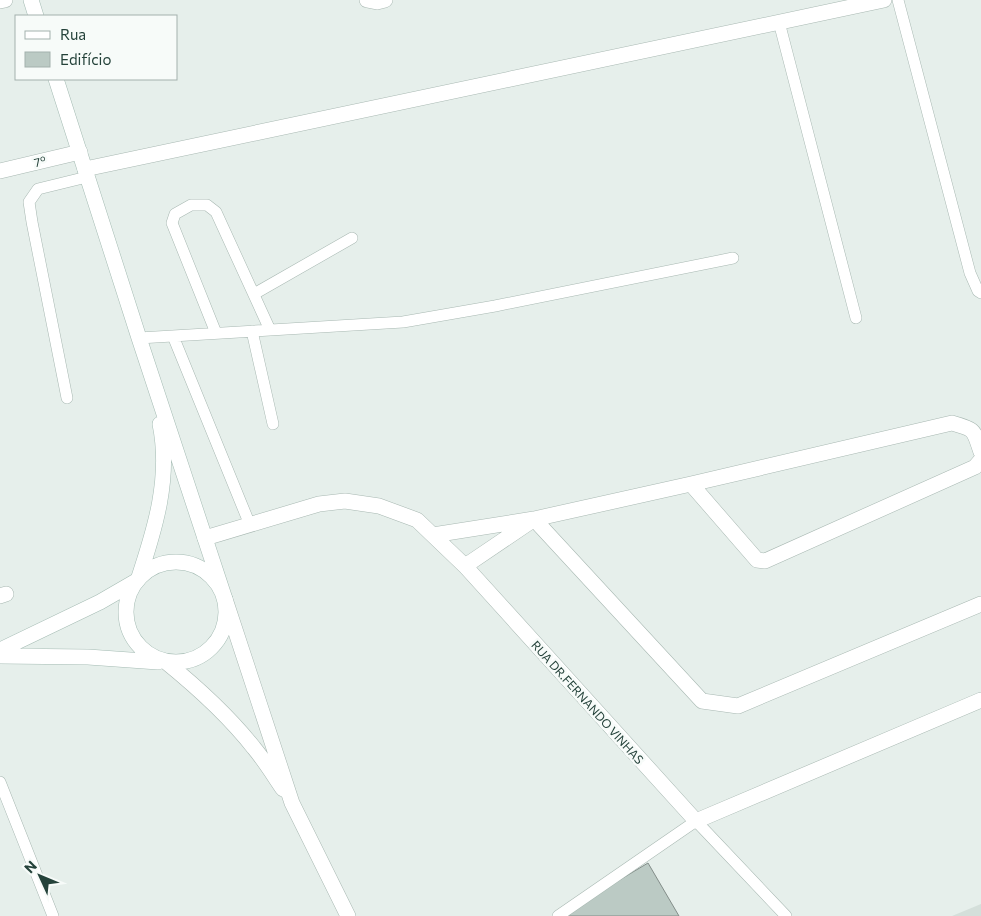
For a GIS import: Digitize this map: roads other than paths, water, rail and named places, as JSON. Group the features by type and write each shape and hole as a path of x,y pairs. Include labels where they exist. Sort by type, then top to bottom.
{"street":[{"path":"0,1 5,0"},
{"path":"31,0 36,15"},
{"path":"366,0 377,2 385,0"},
{"path":"86,173 884,0"},
{"path":"56,80 292,803"},
{"name":"7º","path":"0,171 80,152"},
{"path":"149,368 162,432 165,464 163,486 152,538 138,580 130,592 126,607 126,622 131,636 140,648 152,657 166,662 193,684 227,716 255,749 292,803 348,916"},
{"path":"433,535 534,519 952,423 969,428 974,432 981,452"},
{"path":"690,484 757,560 765,561 975,467 981,460"},
{"name":"RUA DR.FERNANDO VINHAS","path":"205,538 319,504 345,501 379,506 417,520 465,566 696,820"},
{"path":"465,566 534,519"},
{"path":"534,519 702,701 738,706 981,604"},
{"path":"0,650 100,602 138,580 150,569 164,563 180,562 195,565 208,573 219,585 225,599 227,616 223,633 213,647 199,658 183,663 88,657 0,656"},
{"path":"696,820 981,700"}],"lane":[{"path":"898,0 970,274 978,291 981,293"},
{"path":"780,22 856,318"},
{"path":"67,398 29,202 38,189 86,173"},
{"path":"216,333 172,223 175,214 191,205 207,205 216,212 270,330"},
{"path":"254,294 352,238"},
{"path":"139,338 403,322 495,306 733,258"},
{"path":"252,330 272,424"},
{"path":"173,336 250,524"},
{"path":"0,782 53,916"},
{"path":"558,916 696,820 786,916"}]}
